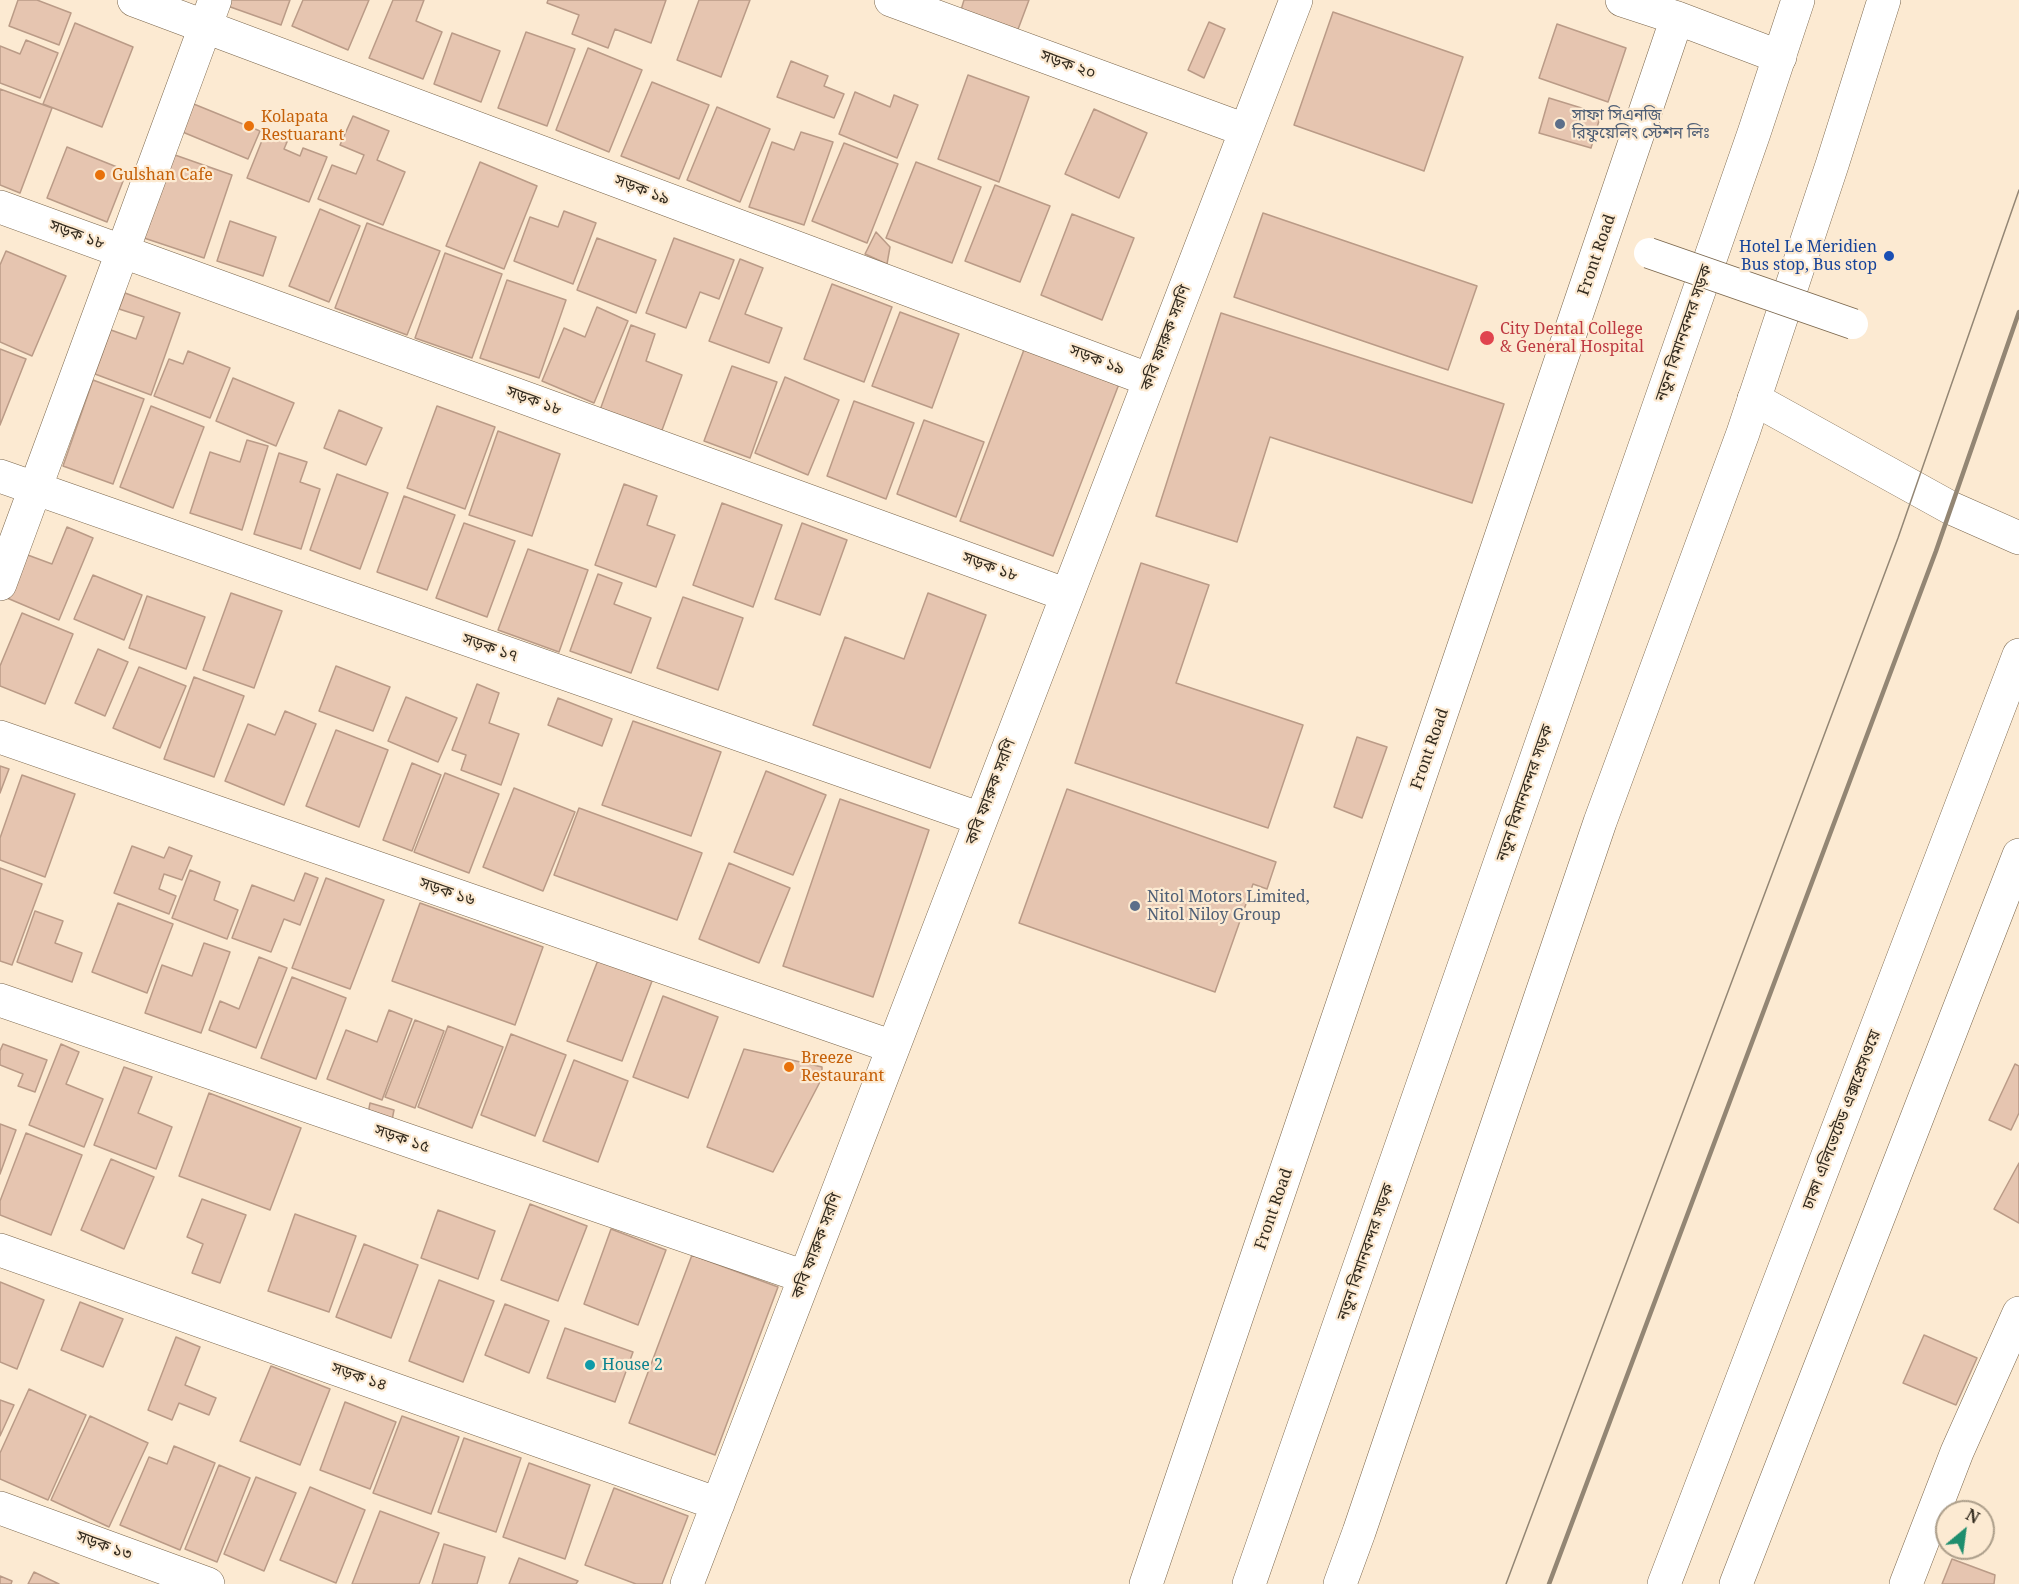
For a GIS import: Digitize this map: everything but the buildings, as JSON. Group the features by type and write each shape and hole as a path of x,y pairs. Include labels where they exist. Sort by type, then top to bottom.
{"main road":[{"name":"সড়ক ১৯","path":"134,0 210,13 1150,380"},
{"name":"সড়ক ২০","path":"891,0 1245,130"},
{"name":"কবি ফারুক সরণি","path":"687,1584 1296,0"},
{"path":"1622,0 1780,57"},
{"name":"নতুন বিমানবন্দর সড়ক","path":"1249,1584 1798,0"},
{"path":"1340,1584 1600,822 1743,433 1884,0"},
{"path":"0,584 210,13"},
{"name":"Front Road","path":"1146,1584 1677,18"},
{"name":"সড়ক ১৮","path":"0,207 1067,595"},
{"path":"1754,399 1951,508 2019,538"},
{"name":"সড়ক ১৭","path":"0,476 981,819"},
{"name":"ঢাকা এলিভেটেড এক্সপ্রেসওয়ে","path":"1664,1584 2019,655"},
{"name":"সড়ক ১৬","path":"0,737 893,1047"},
{"path":"1736,1584 2019,855"},
{"name":"সড়ক ১৫","path":"0,1000 805,1278"},
{"name":"সড়ক ১৪","path":"0,1250 718,1504"},
{"path":"1906,1584 1957,1452 2019,1313"},
{"name":"সড়ক ১৩","path":"0,1508 208,1584"}],"street":[{"path":"1649,252 1853,324"}],"tram line":[{"path":"1506,1584 1898,538 2019,190"}],"railway":[{"path":"1549,1584 1936,551 2019,312"}],"place":[{"name":"সাফা সিএনজি রিফুয়েলিং স্টেশন লিঃ","path":"1560,124"},
{"name":"Kolapata Restuarant","path":"249,126"},
{"name":"Gulshan Cafe","path":"100,175"},
{"name":"Hotel Le Meridien Bus stop, Bus stop","path":"1889,256"},
{"name":"City Dental College & General Hospital","path":"1487,338"},
{"name":"Nitol Motors Limited, Nitol Niloy Group","path":"1135,906"},
{"name":"Breeze Restaurant","path":"789,1067"},
{"name":"House 2","path":"590,1365"}]}
